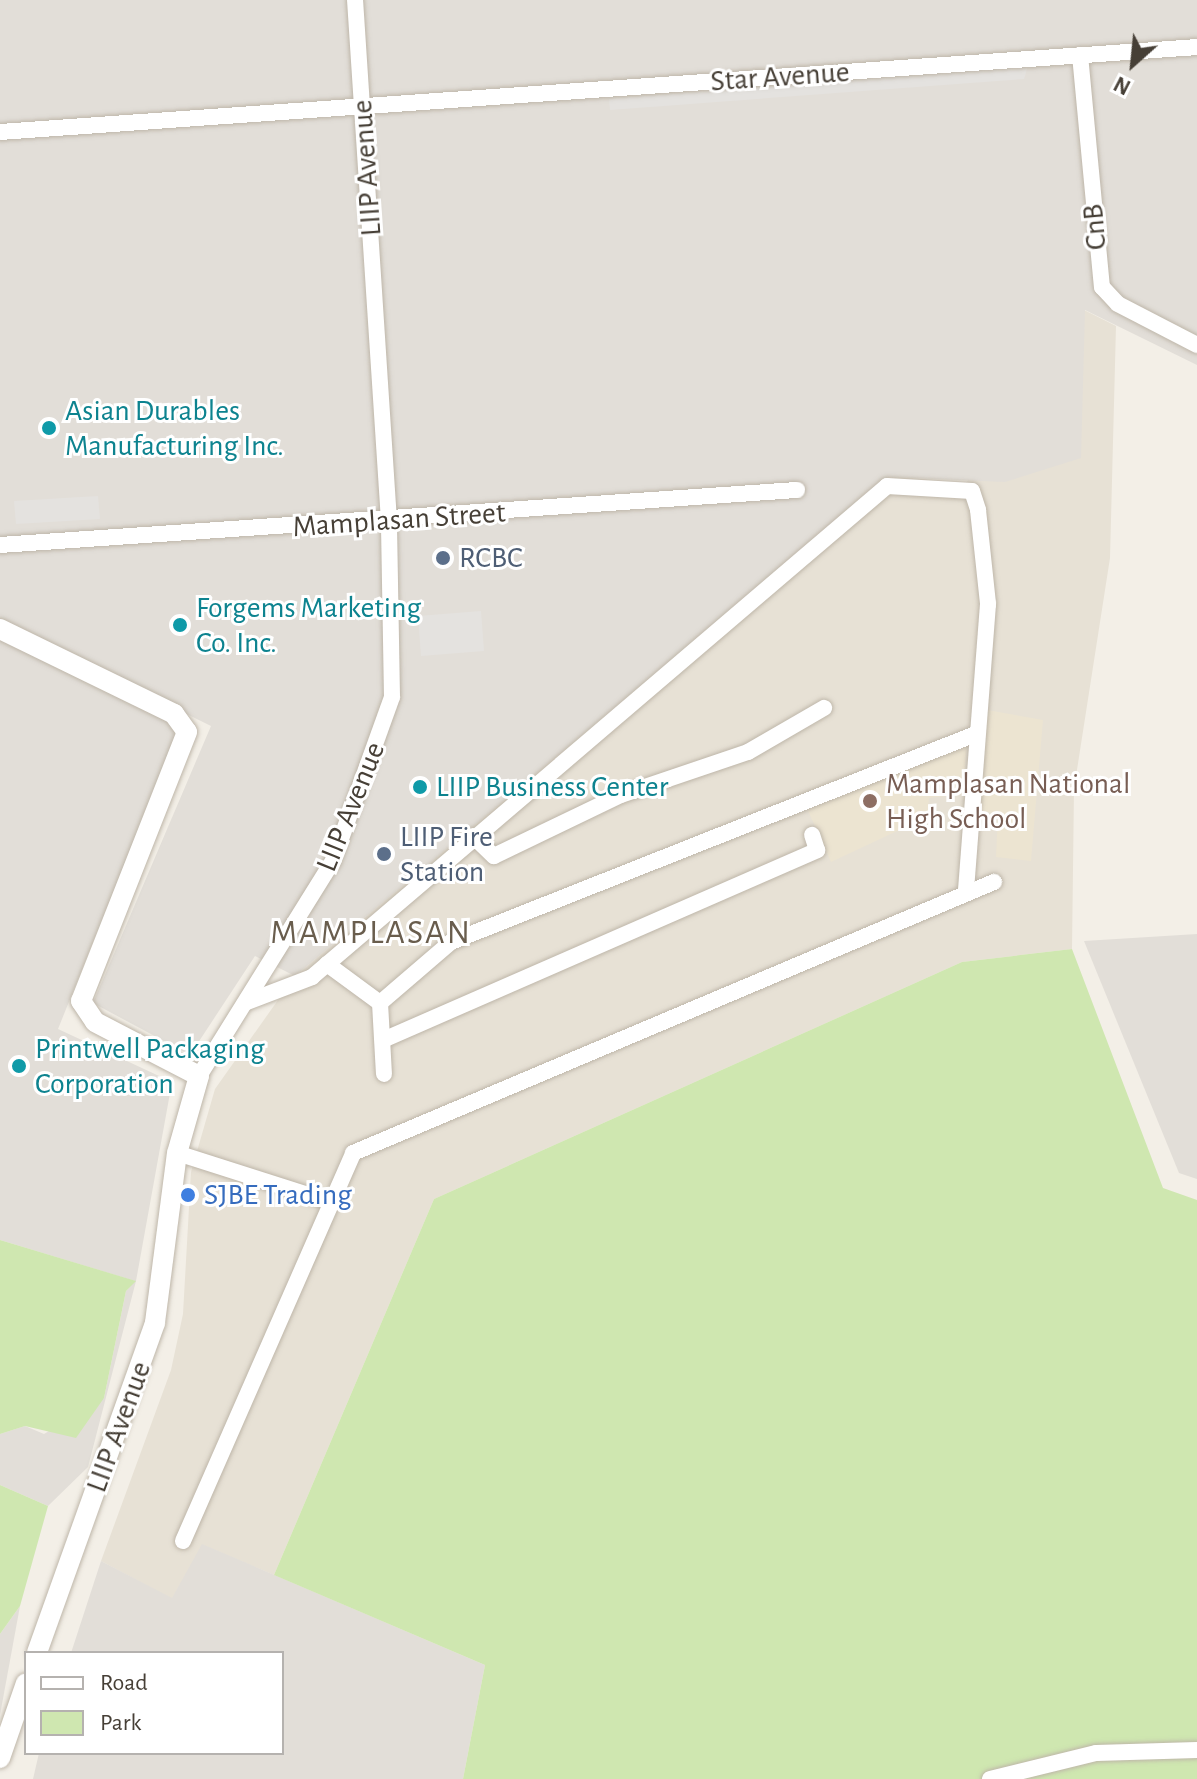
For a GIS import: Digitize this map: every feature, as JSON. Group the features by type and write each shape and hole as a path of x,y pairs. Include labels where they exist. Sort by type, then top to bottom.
{"street":[{"name":"LIIP Avenue","path":"38,1651 153,1332 177,1153 199,1076 333,861 379,745 392,697 389,521 355,0"},
{"name":"Star Avenue","path":"0,132 1197,47"},
{"name":"CnB","path":"1080,55 1103,291 1197,345"},
{"path":"247,1002 278,995 327,964 473,836 887,486 972,491 988,604 973,735 966,891"},
{"name":"Mamplasan Street","path":"0,545 389,521 797,490"},
{"path":"0,629 185,725 185,744 81,1001 95,1022 199,1076"},
{"path":"473,836 494,856 621,795 748,752 824,708"},
{"path":"380,1003 451,942 973,735"},
{"path":"383,1040 817,850 812,835"},
{"path":"183,1541 353,1153 966,891 994,882"},
{"path":"327,964 380,1003 384,1074"},
{"path":"177,1153 331,1202"},
{"path":"0,1758 24,1689"},
{"path":"990,1779 1096,1753 1197,1750"}],"shaded area":[{"path":"0,0 1197,0 1197,365 1085,310 1081,458 1005,482 889,477 295,976 255,956 190,1055 93,1003 211,726 0,622"},
{"path":"1028,66 1024,79 610,110 609,99"},
{"path":"1084,310 1116,326 1110,558 1074,789 1072,949 962,962 434,1199 274,1575 203,1545 172,1599 101,1561 171,1370 183,1314 191,1172 215,1089 295,976 889,476 966,483"},
{"path":"98,496 100,519 16,524 14,501"},
{"path":"481,611 484,651 421,656 418,616"},
{"path":"0,639 171,723 176,736 58,1029 172,1082 136,1281 88,1467 48,1506 0,1485 0,1434 25,1426 44,1434 104,1398 126,1291 135,1281 0,1240"},
{"path":"982,709 1043,720 1031,861 996,857 998,814 974,809"},
{"name":"Mamplasan National High School","path":"967,741 963,794 929,798 927,817 831,862 805,804"},
{"path":"1197,934 1197,1179 1179,1173 1084,941"},
{"path":"202,1544 485,1665 463,1779 33,1779 39,1755 284,1755 284,1651 72,1651 101,1561 172,1598"},
{"path":"20,1606 0,1715 0,1634"}],"green space":[{"path":"1072,949 1163,1188 1197,1200 1197,1779 463,1779 485,1665 274,1575 434,1199 962,962"},
{"path":"0,1240 136,1281 126,1291 104,1398 76,1438 25,1426 0,1434"},
{"path":"0,1485 48,1506 20,1606 0,1634"}],"place":[{"name":"Asian Durables Manufacturing Inc.","path":"49,428"},
{"name":"RCBC","path":"443,558"},
{"name":"Forgems Marketing Co. Inc.","path":"180,625"},
{"name":"LIIP Business Center","path":"420,787"},
{"name":"Mamplasan National High School","path":"870,801"},
{"name":"LIIP Fire Station","path":"384,854"},
{"name":"Printwell Packaging Corporation","path":"19,1066"},
{"name":"SJBE Trading","path":"188,1195"}],"district":[{"name":"MAMPLASAN","path":"371,934"}]}
